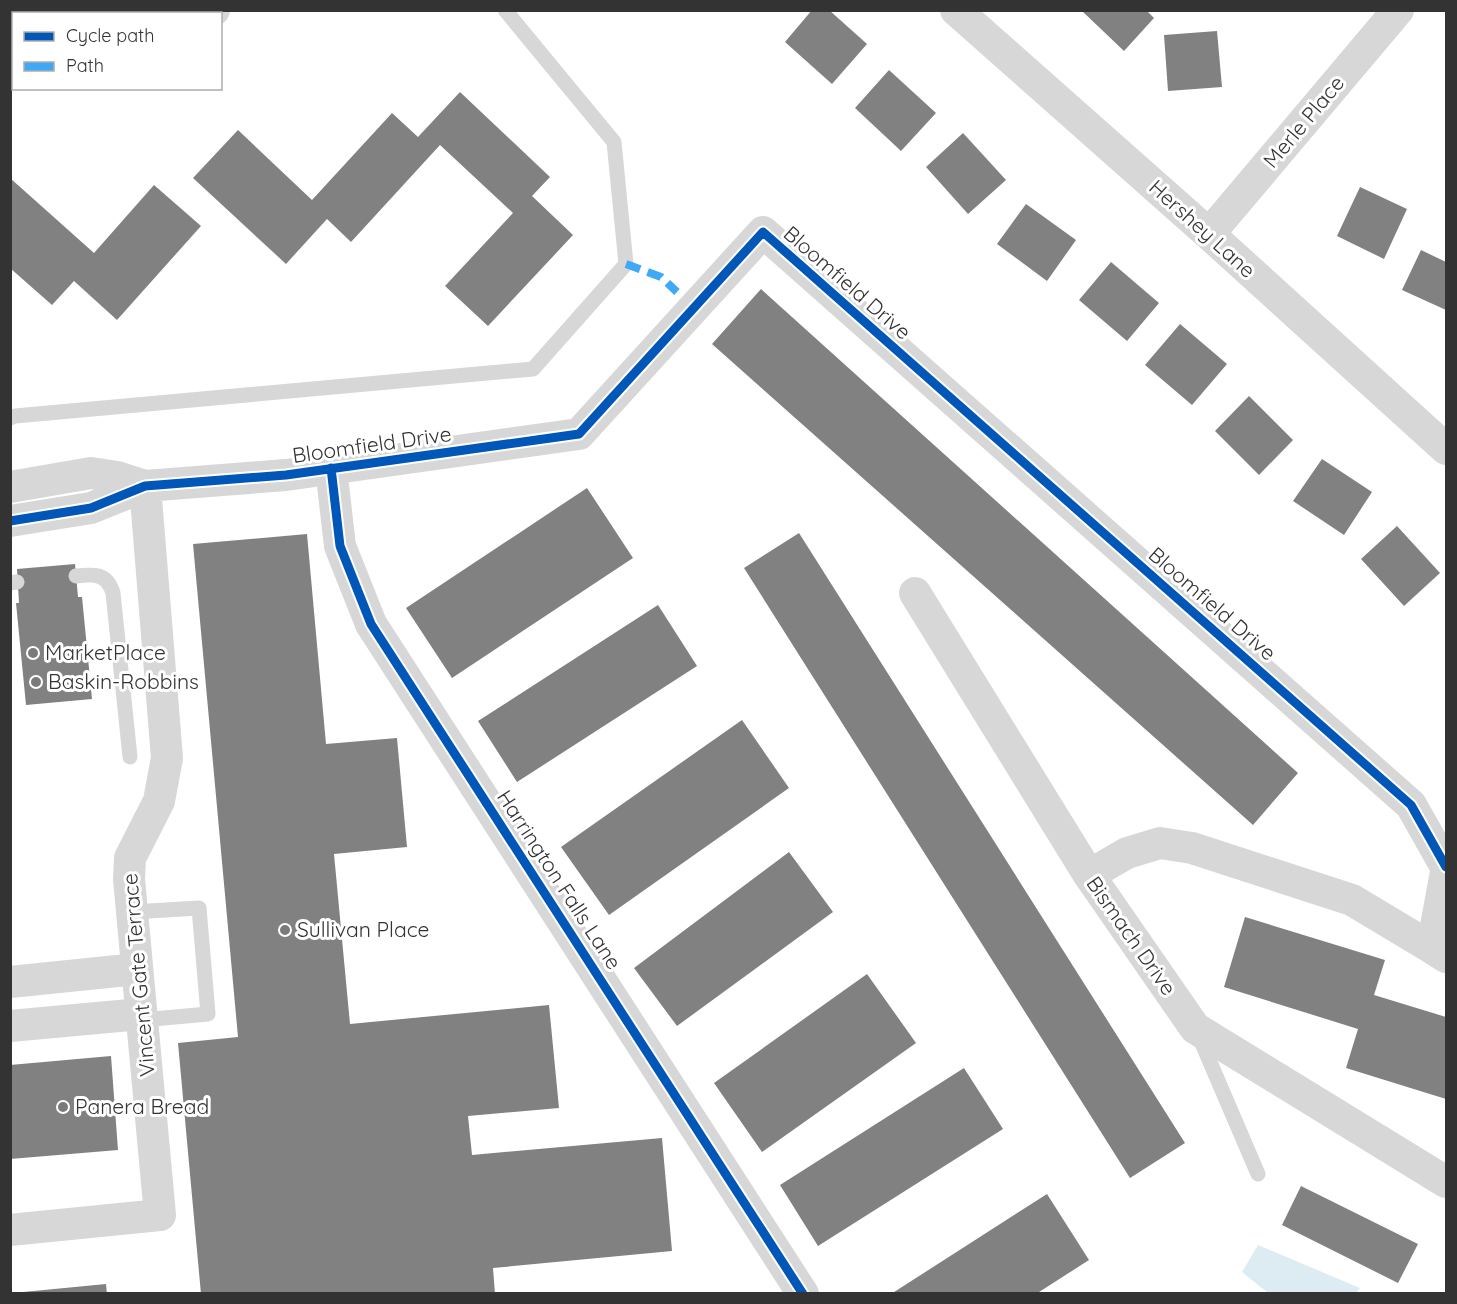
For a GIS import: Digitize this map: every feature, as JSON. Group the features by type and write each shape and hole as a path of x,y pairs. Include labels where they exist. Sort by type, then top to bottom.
{"street":[{"name":"Hershey Lane","path":"956,10 1209,234 1446,449"},
{"name":"Merle Place","path":"1209,234 1398,10"},
{"name":"Bloomfield Drive","path":"10,521 91,508 145,486 286,475 579,434 763,232 1411,805 1446,867"},
{"name":"Harrington Falls Lane","path":"331,468 340,546 371,624 803,1293"},
{"name":"Bloomfield Drive","path":"10,487 91,473 117,477 145,486"},
{"name":"Vincent Gate Terrace","path":"10,1230 160,1215 129,879 130,858 159,801 167,759 145,486"},
{"name":"Bismach Drive","path":"915,592 1089,875 1195,1028 1446,1182"},
{"path":"1089,875 1127,853 1160,843 1192,848 1352,900 1439,953 1446,873"},
{"path":"10,982 137,969"},
{"path":"10,1026 142,1017"}],"lane":[{"path":"13,417 533,369 626,264 614,142 505,10"},
{"path":"76,576 102,576 114,592 130,757"},
{"path":"132,912 199,908 208,1014 142,1017"},
{"path":"1195,1028 1258,1174"}],"shaded area":[{"path":"1258,1245 1360,1288 1356,1293 1268,1293 1242,1272"}],"building":[{"path":"812,10 829,10 867,44 832,84 785,42"},
{"path":"1081,10 1146,10 1154,18 1124,51"},
{"path":"1217,31 1222,87 1168,91 1164,35"},
{"path":"889,70 936,113 901,151 855,108"},
{"path":"460,92 550,177 532,196 573,235 488,326 445,286 513,213 440,145 351,242 327,219 286,264 193,178 238,130 312,200 392,113 418,137"},
{"path":"963,133 1006,180 968,214 926,167"},
{"path":"10,178 94,253 154,185 201,226 117,320 74,281 52,305 10,268"},
{"path":"1360,187 1407,209 1384,259 1337,236"},
{"path":"1026,204 1076,240 1047,281 997,244"},
{"path":"1421,250 1446,262 1446,310 1402,290"},
{"path":"1111,262 1159,303 1127,341 1079,300"},
{"path":"761,289 1298,773 1253,825 712,344"},
{"path":"1180,324 1227,364 1192,405 1145,365"},
{"path":"1249,396 1293,440 1259,475 1215,431"},
{"path":"1322,459 1372,492 1344,535 1293,501"},
{"path":"587,488 633,558 452,678 406,608"},
{"path":"1397,526 1440,573 1404,606 1361,559"},
{"path":"799,533 1185,1143 1130,1178 744,568"},
{"name":"Sullivan Place","path":"307,534 326,744 397,738 407,847 334,854 350,1024 549,1005 559,1108 468,1116 472,1155 662,1138 672,1251 493,1268 495,1294 201,1294 178,1043 238,1037 193,544"},
{"path":"75,564 78,597 82,597 92,699 26,705 16,603 19,603 17,569"},
{"path":"658,605 697,666 517,782 478,721"},
{"path":"742,720 789,788 609,915 561,847"},
{"path":"789,852 833,912 677,1026 634,968"},
{"path":"1245,917 1385,960 1374,995 1446,1017 1446,1099 1346,1068 1358,1029 1224,987"},
{"path":"867,974 916,1043 762,1152 714,1083"},
{"name":"Panera Bread","path":"111,1056 118,1150 10,1159 10,1065"},
{"path":"964,1068 1003,1129 818,1246 780,1185"},
{"path":"1301,1186 1418,1244 1398,1283 1282,1225"},
{"path":"1047,1194 1089,1260 1036,1294 891,1294"},
{"path":"106,1284 107,1294 23,1294 23,1292"}],"marked path":[{"path":"626,264 661,277 677,292"}],"cycle path":[{"path":"10,521 91,508 145,486 286,475 579,434 763,232 1411,805 1446,867"},
{"path":"331,468 340,546 371,624 803,1294"}],"place":[{"name":"MarketPlace","path":"33,653"},
{"name":"Baskin-Robbins","path":"36,682"},
{"name":"Sullivan Place","path":"285,930"},
{"name":"Panera Bread","path":"63,1107"}]}
